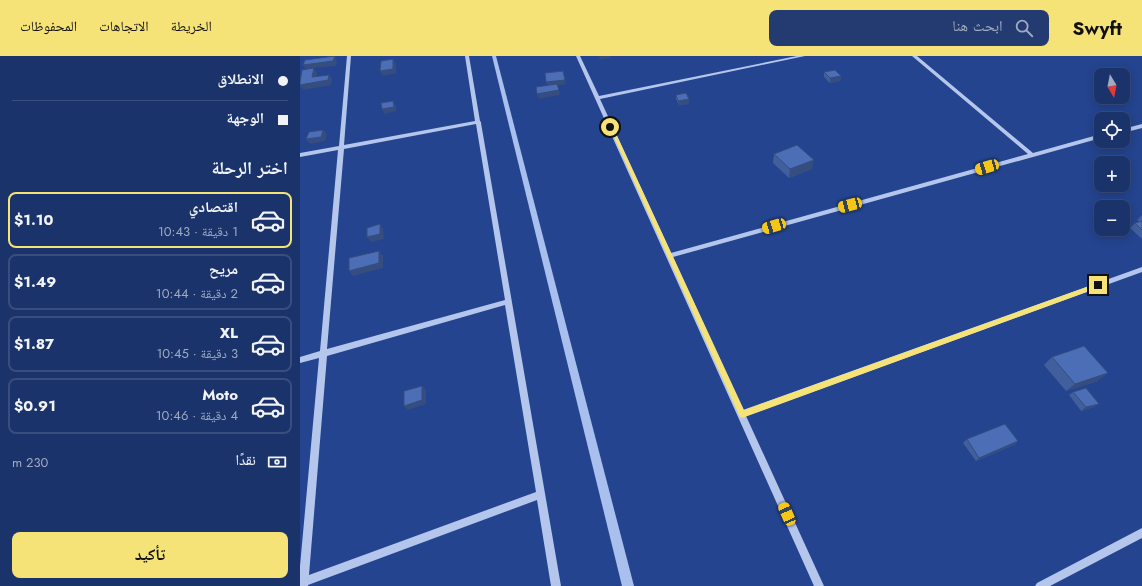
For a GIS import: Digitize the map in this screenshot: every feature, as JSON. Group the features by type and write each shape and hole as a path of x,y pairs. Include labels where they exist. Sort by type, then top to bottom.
{"street":[{"path":"349,56 302,584 540,495"},
{"path":"467,56 556,586"},
{"path":"578,56 819,586"},
{"path":"597,98 803,56"},
{"path":"914,56 1032,155"},
{"path":"300,156 479,122"},
{"path":"1130,129 1142,126"},
{"path":"668,256 1094,138"},
{"path":"742,414 1142,269"},
{"path":"300,360 509,301"},
{"path":"1040,586 1142,533"}],"building":[{"path":"335,56 333,61 303,65 305,60"},
{"path":"393,59 393,69 380,71 381,61"},
{"path":"314,68 312,77 329,75 328,80 300,85 302,70"},
{"path":"835,70 841,76 830,78 824,72"},
{"path":"563,71 565,80 546,82 545,73"},
{"path":"557,84 559,90 537,94 536,87"},
{"path":"686,93 689,99 678,101 676,95"},
{"path":"393,101 394,107 382,109 381,103"},
{"path":"323,130 321,137 306,139 309,132"},
{"path":"797,145 814,160 790,169 774,154"},
{"path":"1142,221 1142,230 1135,223"},
{"path":"380,224 380,234 367,237 367,228"},
{"path":"379,251 379,263 349,271 349,258"},
{"path":"1084,346 1108,373 1075,384 1052,357"},
{"path":"422,386 422,400 404,406 404,391"},
{"path":"1086,388 1099,404 1086,407 1073,392"},
{"path":"1005,424 1018,441 979,458 967,439"}],"waterway":[{"path":"494,56 628,586"}],"route":[{"path":"610,127 668,256 742,414 1098,285"}]}
